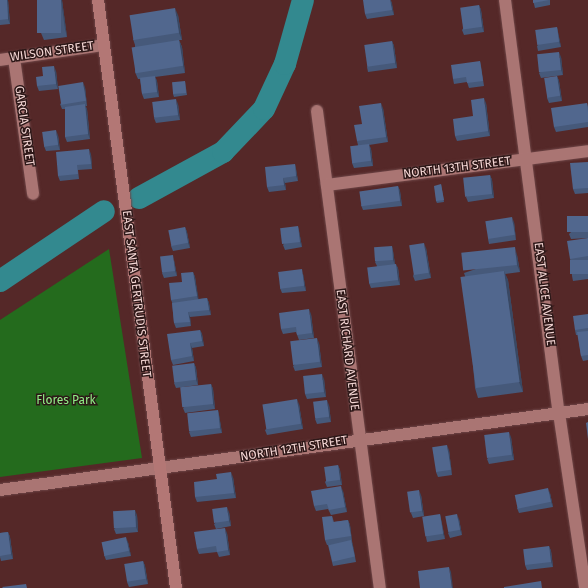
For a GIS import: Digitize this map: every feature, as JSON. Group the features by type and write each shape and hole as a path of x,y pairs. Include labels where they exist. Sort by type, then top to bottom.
{"street":[{"name":"EAST SANTA GERTRUDIS STREET","path":"98,0 159,469 176,588"},
{"name":"EAST ALICE AVENUE","path":"505,0 527,159 559,413 585,588"},
{"name":"WILSON STREET","path":"0,60 104,45"},
{"name":"GARCIA STREET","path":"14,58 33,194"},
{"name":"EAST RICHARD AVENUE","path":"317,111 358,439 380,588"},
{"name":"NORTH 13TH STREET","path":"327,185 588,151"},
{"name":"NORTH 12TH STREET","path":"0,490 159,469 358,439 588,409"}],"green space":[{"name":"Flores Park","path":"109,249 142,458 0,477 0,320"}],"building":[{"path":"0,0 7,0 8,19 0,20"},
{"path":"37,0 61,0 61,33 37,33"},
{"path":"363,0 390,0 392,10 365,14"},
{"path":"533,0 549,0 533,3"},
{"path":"479,5 482,27 463,29 460,8"},
{"path":"175,8 179,33 133,40 130,15"},
{"path":"557,27 559,42 537,45 535,30"},
{"path":"179,40 183,66 136,73 132,48"},
{"path":"392,41 395,63 367,67 364,45"},
{"path":"559,52 561,70 539,72 537,54"},
{"path":"480,61 483,81 467,83 466,77 453,79 451,65"},
{"path":"54,66 56,84 37,86 36,77 43,76 42,67"},
{"path":"155,76 157,92 142,94 140,78"},
{"path":"557,76 560,96 547,98 544,78"},
{"path":"185,81 186,93 173,94 172,82"},
{"path":"83,82 86,101 61,105 58,86"},
{"path":"484,98 488,131 455,136 453,119 473,116 471,100"},
{"path":"176,99 178,115 154,118 152,102"},
{"path":"381,103 386,137 357,141 354,125 362,124 359,106"},
{"path":"587,103 588,122 554,127 551,108"},
{"path":"85,104 88,134 65,137 65,107"},
{"path":"56,130 58,145 44,147 42,132"},
{"path":"369,144 371,161 352,163 350,146"},
{"path":"89,149 91,164 77,165 78,174 58,176 56,152"},
{"path":"588,162 588,188 573,189 570,163"},
{"path":"295,164 296,176 283,178 284,185 267,187 265,167"},
{"path":"490,175 492,194 465,197 463,178"},
{"path":"441,184 444,200 436,201 434,186"},
{"path":"398,186 400,201 361,206 359,191"},
{"path":"567,216 588,216 588,232 567,232"},
{"path":"512,217 515,235 488,239 485,221"},
{"path":"298,226 300,242 282,244 280,228"},
{"path":"185,227 188,243 171,246 168,230"},
{"path":"588,238 588,256 570,259 567,241"},
{"path":"424,243 429,273 414,275 409,245"},
{"path":"392,246 393,260 375,261 374,247"},
{"path":"515,247 517,265 463,271 461,253"},
{"path":"173,255 175,271 162,272 160,257"},
{"path":"570,260 588,260 588,274 570,274"},
{"path":"396,264 398,280 369,283 367,268"},
{"path":"302,269 304,286 280,289 278,272"},
{"path":"504,271 520,382 476,388 460,277"},
{"path":"193,272 197,296 171,300 169,283 182,282 181,273"},
{"path":"207,298 209,310 188,312 190,322 174,323 172,303"},
{"path":"309,309 312,333 297,335 296,327 281,329 279,313"},
{"path":"588,314 588,328 575,330 573,316"},
{"path":"200,330 202,341 190,343 192,356 171,360 167,334"},
{"path":"588,331 588,355 581,356 577,332"},
{"path":"317,338 320,362 293,365 290,341"},
{"path":"194,363 196,380 174,383 172,366"},
{"path":"322,374 324,392 305,394 303,376"},
{"path":"211,384 213,404 182,407 180,387"},
{"path":"297,399 301,424 266,429 262,404"},
{"path":"327,400 329,417 315,419 313,402"},
{"path":"218,410 220,428 189,431 187,413"},
{"path":"588,422 588,439 586,423"},
{"path":"509,432 512,455 487,458 484,435"},
{"path":"447,445 451,470 436,472 432,447"},
{"path":"338,465 340,480 326,482 324,467"},
{"path":"231,472 234,493 195,497 194,482 217,479 216,474"},
{"path":"341,486 345,507 329,510 327,504 314,506 311,491"},
{"path":"548,488 551,502 518,509 515,495"},
{"path":"419,490 422,511 410,512 407,492"},
{"path":"227,507 229,521 214,523 212,509"},
{"path":"135,510 136,527 114,528 113,511"},
{"path":"440,514 443,534 425,537 422,517"},
{"path":"457,514 460,530 448,532 445,516"},
{"path":"332,516 333,522 348,520 351,536 325,540 322,517"},
{"path":"225,528 228,550 217,552 216,546 197,549 194,532"},
{"path":"8,532 11,554 0,556 0,533"},
{"path":"126,537 129,551 104,556 102,542"},
{"path":"351,540 355,557 332,562 329,545"},
{"path":"549,546 551,562 525,565 523,549"},
{"path":"143,561 146,579 127,582 124,564"},
{"path":"449,567 452,588 420,588 418,571"},
{"path":"541,581 542,588 504,588 504,587"},
{"path":"26,584 27,588 2,587"}],"waterway":[{"path":"139,198 223,152 264,109 285,64 303,0"},
{"path":"0,281 104,211"}]}
